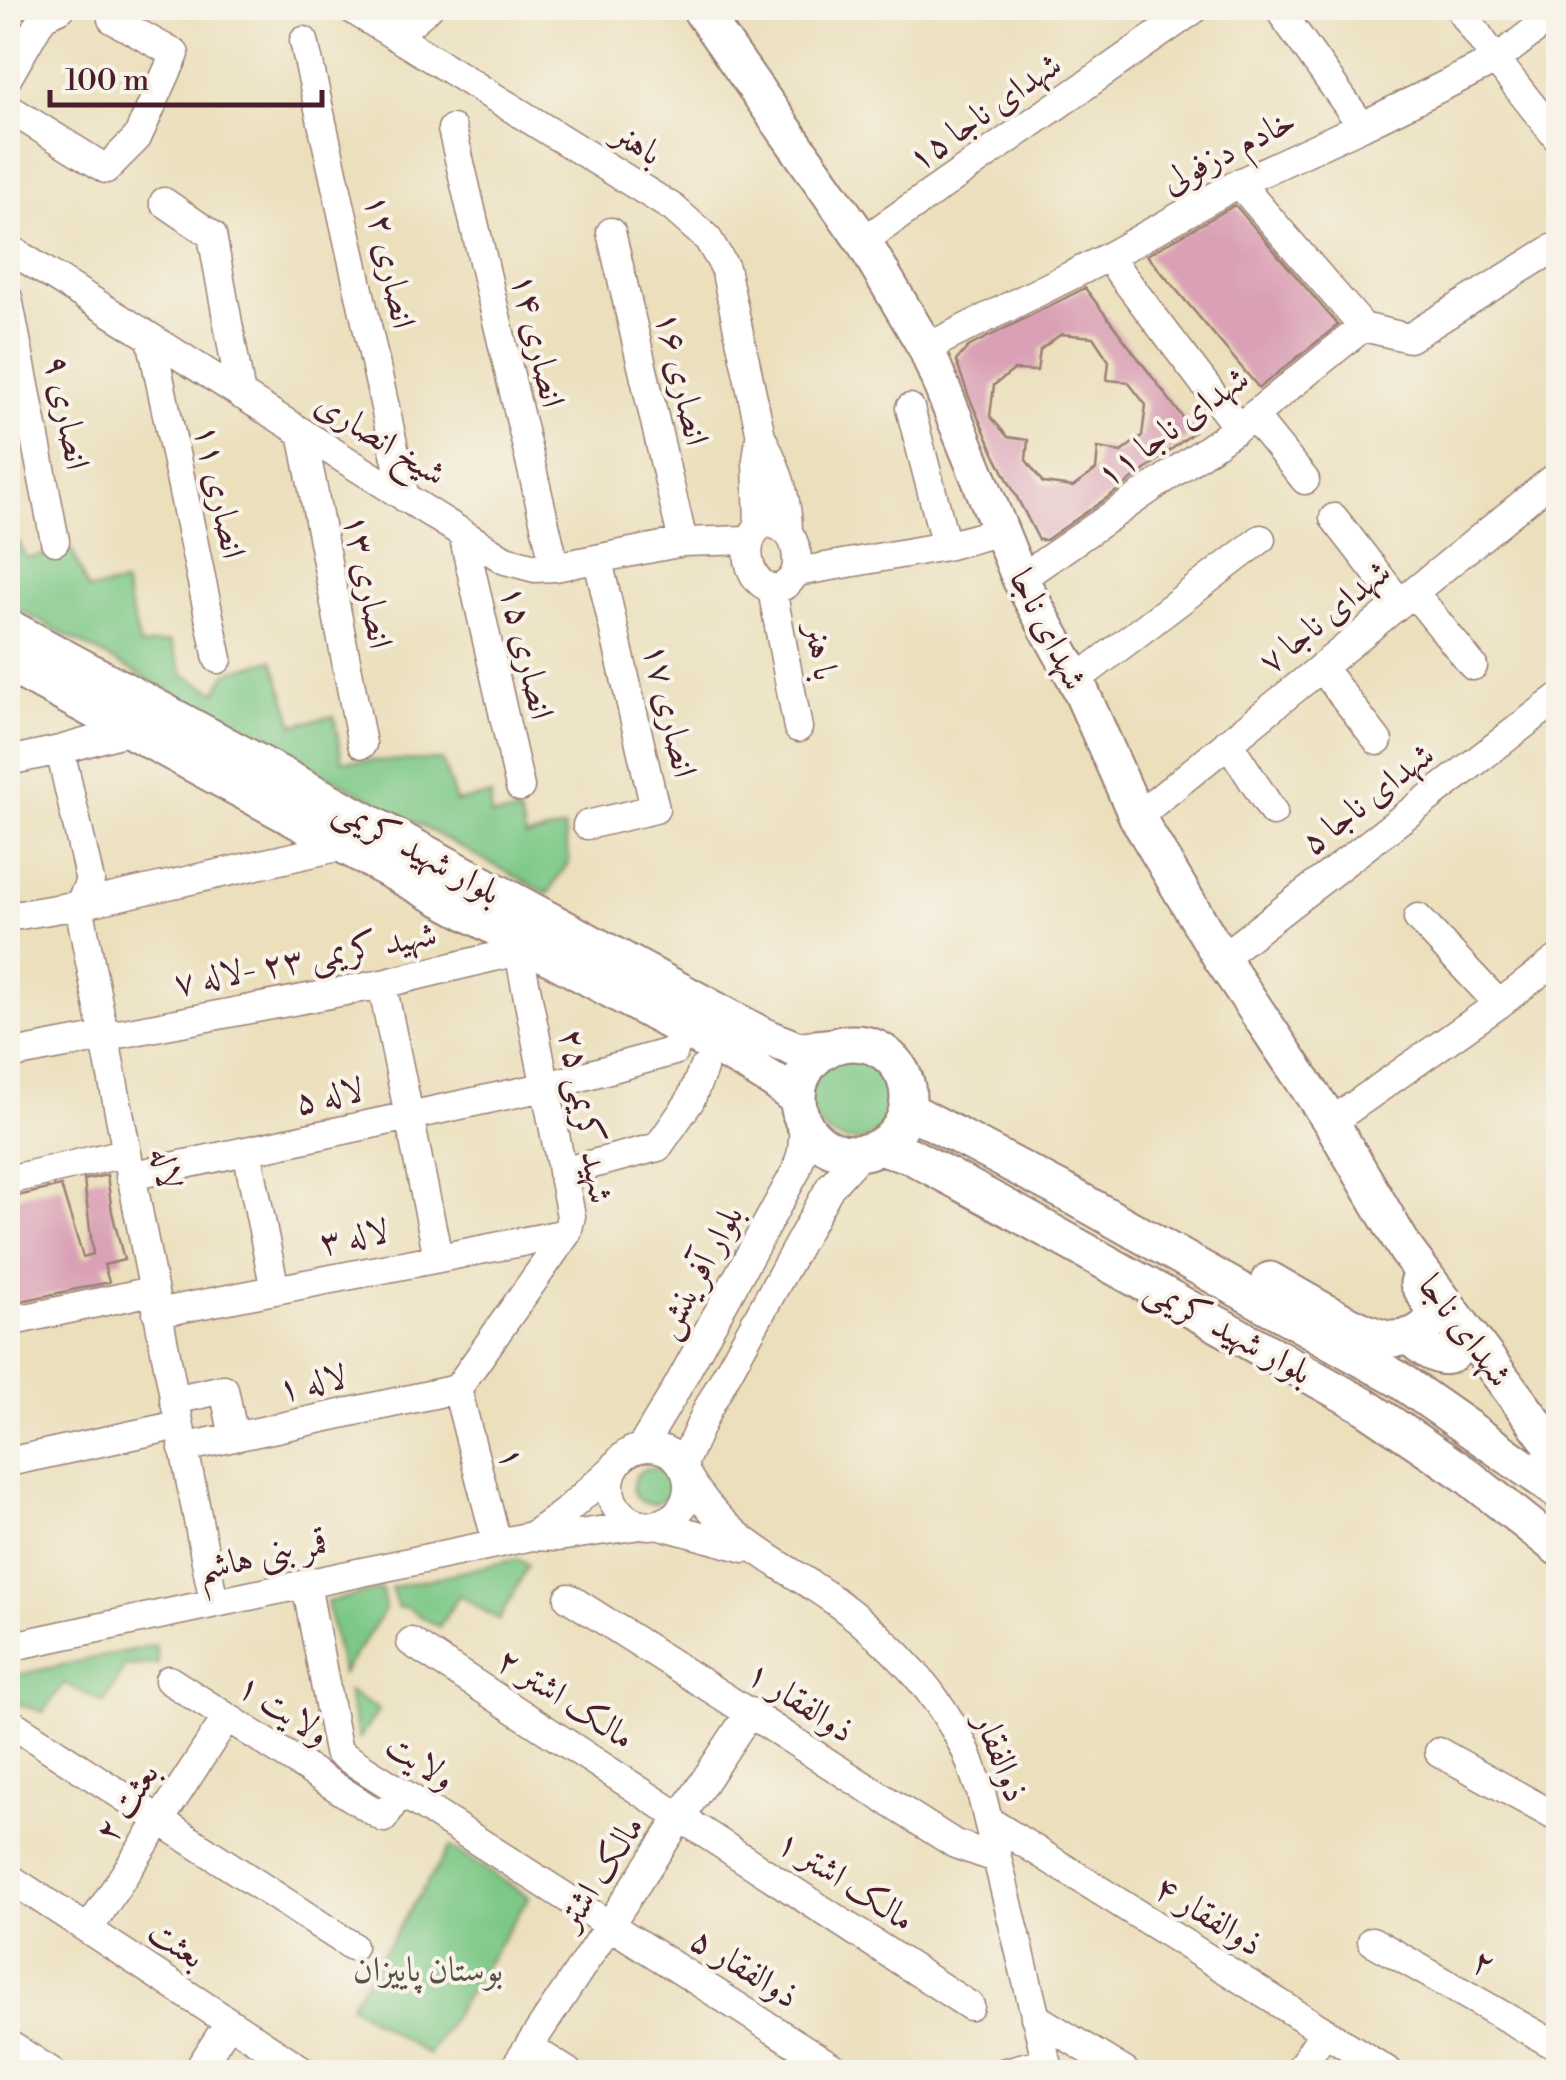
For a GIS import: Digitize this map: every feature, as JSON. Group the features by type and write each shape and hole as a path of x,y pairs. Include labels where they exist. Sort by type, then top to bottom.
{"main road":[{"name":"شهدای ناجا","path":"699,8 863,241 926,348 1020,579 1076,680 1136,816 1221,958 1330,1122 1406,1250 1548,1440 1558,1461"},
{"name":"بلوار شهید کریمی","path":"8,626 752,1048 800,1111"},
{"name":"بلوار شهید کریمی","path":"8,664 518,942 752,1048 798,1050 835,1046"},
{"path":"851,1043 868,1045 883,1052 904,1077 907,1109 893,1137 871,1149 852,1154 838,1152 812,1136 800,1111 800,1082 820,1054 851,1043"},
{"name":"بلوار شهید کریمی","path":"907,1109 1074,1197 1398,1379 1558,1491"},
{"path":"942,1173 939,1163 944,1148 966,1141"},
{"name":"بلوار شهید کریمی","path":"871,1149 909,1155 1364,1405 1465,1474 1558,1548"},
{"name":"شهدای ناجا","path":"1074,1197 1150,1215 1356,1326 1391,1339 1422,1331 1432,1318 1432,1307 1406,1250"},
{"path":"1409,1336 1431,1354 1447,1356 1461,1342 1458,1320"}],"street":[{"path":"8,77 43,16 61,8"},
{"name":"باهنر","path":"350,8 672,208 708,239 724,268 760,436 774,462 788,532"},
{"path":"395,36 428,8"},
{"name":"شهدای ناجا ۱۵","path":"863,241 1196,8"},
{"path":"1278,8 1362,126"},
{"path":"1460,8 1558,138"},
{"path":"8,108 106,169 137,138 175,54 107,11"},
{"name":"خادم دزفولی","path":"926,348 1108,257 1239,182 1496,60 1558,12"},
{"name":"انصاری ۱۲","path":"304,41 406,498"},
{"name":"انصاری ۱۴","path":"452,130 555,567"},
{"path":"1239,182 1362,327 1408,338 1554,248"},
{"path":"164,202 212,234 241,395"},
{"name":"انصاری ۱۶","path":"610,232 683,542"},
{"name":"شیخ انصاری","path":"8,248 505,560 535,568 555,567 683,542 754,533"},
{"path":"1108,257 1246,422 1305,480"},
{"name":"انصاری ۹","path":"8,298 55,541"},
{"name":"شهدای ناجا ۱۱","path":"1020,579 1246,422 1362,327"},
{"name":"انصاری ۱۱","path":"151,338 218,659"},
{"path":"910,408 946,546"},
{"name":"انصاری ۱۳","path":"302,432 362,744"},
{"name":"باهنر","path":"754,533 760,436"},
{"name":"شهدای ناجا ۷","path":"1136,816 1558,475"},
{"path":"1334,518 1473,666"},
{"path":"775,524 788,532 797,554 797,572 789,583 772,589 764,586 750,562 754,533 775,524"},
{"path":"797,572 946,546 1001,530"},
{"name":"انصاری ۱۵","path":"463,534 520,787"},
{"path":"1076,680 1261,539"},
{"name":"انصاری ۱۷","path":"587,826 655,809 598,560"},
{"name":"با هنر","path":"772,589 798,728"},
{"path":"1321,667 1378,741"},
{"name":"شهدای ناجا ۵","path":"1221,958 1558,698"},
{"path":"8,761 130,730"},
{"path":"1228,742 1273,812"},
{"name":"لاله","path":"60,750 90,881 79,905 214,1604"},
{"path":"8,917 79,905 342,846"},
{"path":"1418,918 1499,1004"},
{"name":"شهید کریمی ۲۳ -لاله ۷","path":"8,1055 382,984 502,955 518,942"},
{"name":"شهید کریمی ۲۵","path":"456,1389 566,1232 571,1216 518,942"},
{"path":"1330,1122 1499,1004 1555,970"},
{"path":"382,984 438,1258"},
{"name":"لاله ۵","path":"8,1180 247,1150 544,1087 674,1051"},
{"path":"562,1172 658,1147 690,1101 703,1069"},
{"name":"بلوار آفرینش","path":"641,1448 796,1171 802,1152 800,1111"},
{"path":"649,1525 668,1521 683,1506 688,1485 684,1470 708,1408 830,1187 871,1149"},
{"path":"247,1150 275,1290"},
{"name":"لاله ۳","path":"8,1322 275,1290 566,1232"},
{"path":"8,1462 179,1425 224,1389 234,1437"},
{"name":"لاله ۱","path":"179,1425 234,1437 456,1389"},
{"name":"۱","path":"456,1389 497,1543"},
{"path":"532,1536 564,1514 630,1452 652,1448 664,1451 684,1470 709,1510 756,1551"},
{"path":"615,1467 610,1491 620,1513 630,1520 756,1551"},
{"name":"قمر بنی هاشم","path":"8,1646 532,1536 649,1525"},
{"name":"ذوالفقار","path":"756,1551 834,1601 882,1638 940,1704 965,1750 988,1821 1048,2067"},
{"name":"ولایت","path":"306,1584 338,1752 609,1926"},
{"name":"ذوالفقار ۱","path":"569,1598 955,1844 996,1858"},
{"name":"مالک اشتر ۲","path":"411,1642 681,1817"},
{"name":"ولایت ۱","path":"169,1680 384,1818 400,1792"},
{"name":"مالک اشتر","path":"512,2072 750,1712"},
{"name":"بعثت ۲","path":"89,1929 227,1716"},
{"path":"8,1721 352,1946"},
{"path":"1439,1752 1558,1818"},
{"name":"مالک اشتر ۱","path":"681,1817 970,2006"},
{"name":"ذوالفقار ۴","path":"988,1821 1389,2072"},
{"name":"بعثت","path":"11,1888 89,1929 305,2072"},
{"name":"ذوالفقار ۵","path":"609,1926 840,2072"},
{"name":"۲","path":"1372,1942 1558,2047"},
{"path":"1035,2017 1125,2072"},
{"path":"198,2072 228,2022"},
{"path":"1298,2072 1324,2032"},
{"path":"8,2044 52,2072"},
{"path":"529,2047 568,2072"},
{"path":"1006,2072 1048,2067"}],"green space":[{"path":"18,541 26,558 72,550 88,590 124,584 140,646 170,642 184,675 216,692 226,673 273,660 294,725 334,716 342,761 442,760 456,802 491,795 491,816 519,813 526,837 564,828 569,861 548,894 8,604 8,543"},
{"path":"853,1055 877,1062 889,1074 896,1098 889,1122 877,1134 853,1141 829,1134 817,1122 810,1098 817,1074 829,1062"},
{"path":"651,1468 664,1473 669,1486 664,1499 651,1504 638,1499 633,1486 638,1473"},
{"path":"517,1559 528,1565 499,1620 459,1595 439,1627 406,1607 398,1608 391,1588"},
{"path":"382,1589 385,1610 342,1674 327,1602"},
{"path":"155,1645 158,1664 125,1666 104,1703 64,1683 43,1712 8,1701 8,1677"},
{"path":"347,1692 379,1710 359,1739"},
{"name":"بوستان پاییزان","path":"450,1847 529,1897 428,2055 350,2005"}],"building":[{"path":"1235,205 1338,325 1259,388 1147,255"},
{"path":"1085,288 1194,432 1124,486 1046,540 1039,540 969,397 956,361 968,347","holes":["1061,334 1093,337 1109,361 1107,380 1128,382 1146,405 1142,436 1121,452 1098,448 1096,470 1073,487 1043,483 1026,460 1028,440 1008,437 990,416 994,385 1014,370 1037,371 1040,350"]},
{"path":"107,1175 124,1260 104,1265 109,1282 8,1304 8,1203 14,1202 13,1197 61,1186 83,1257 93,1254 84,1180"}]}
